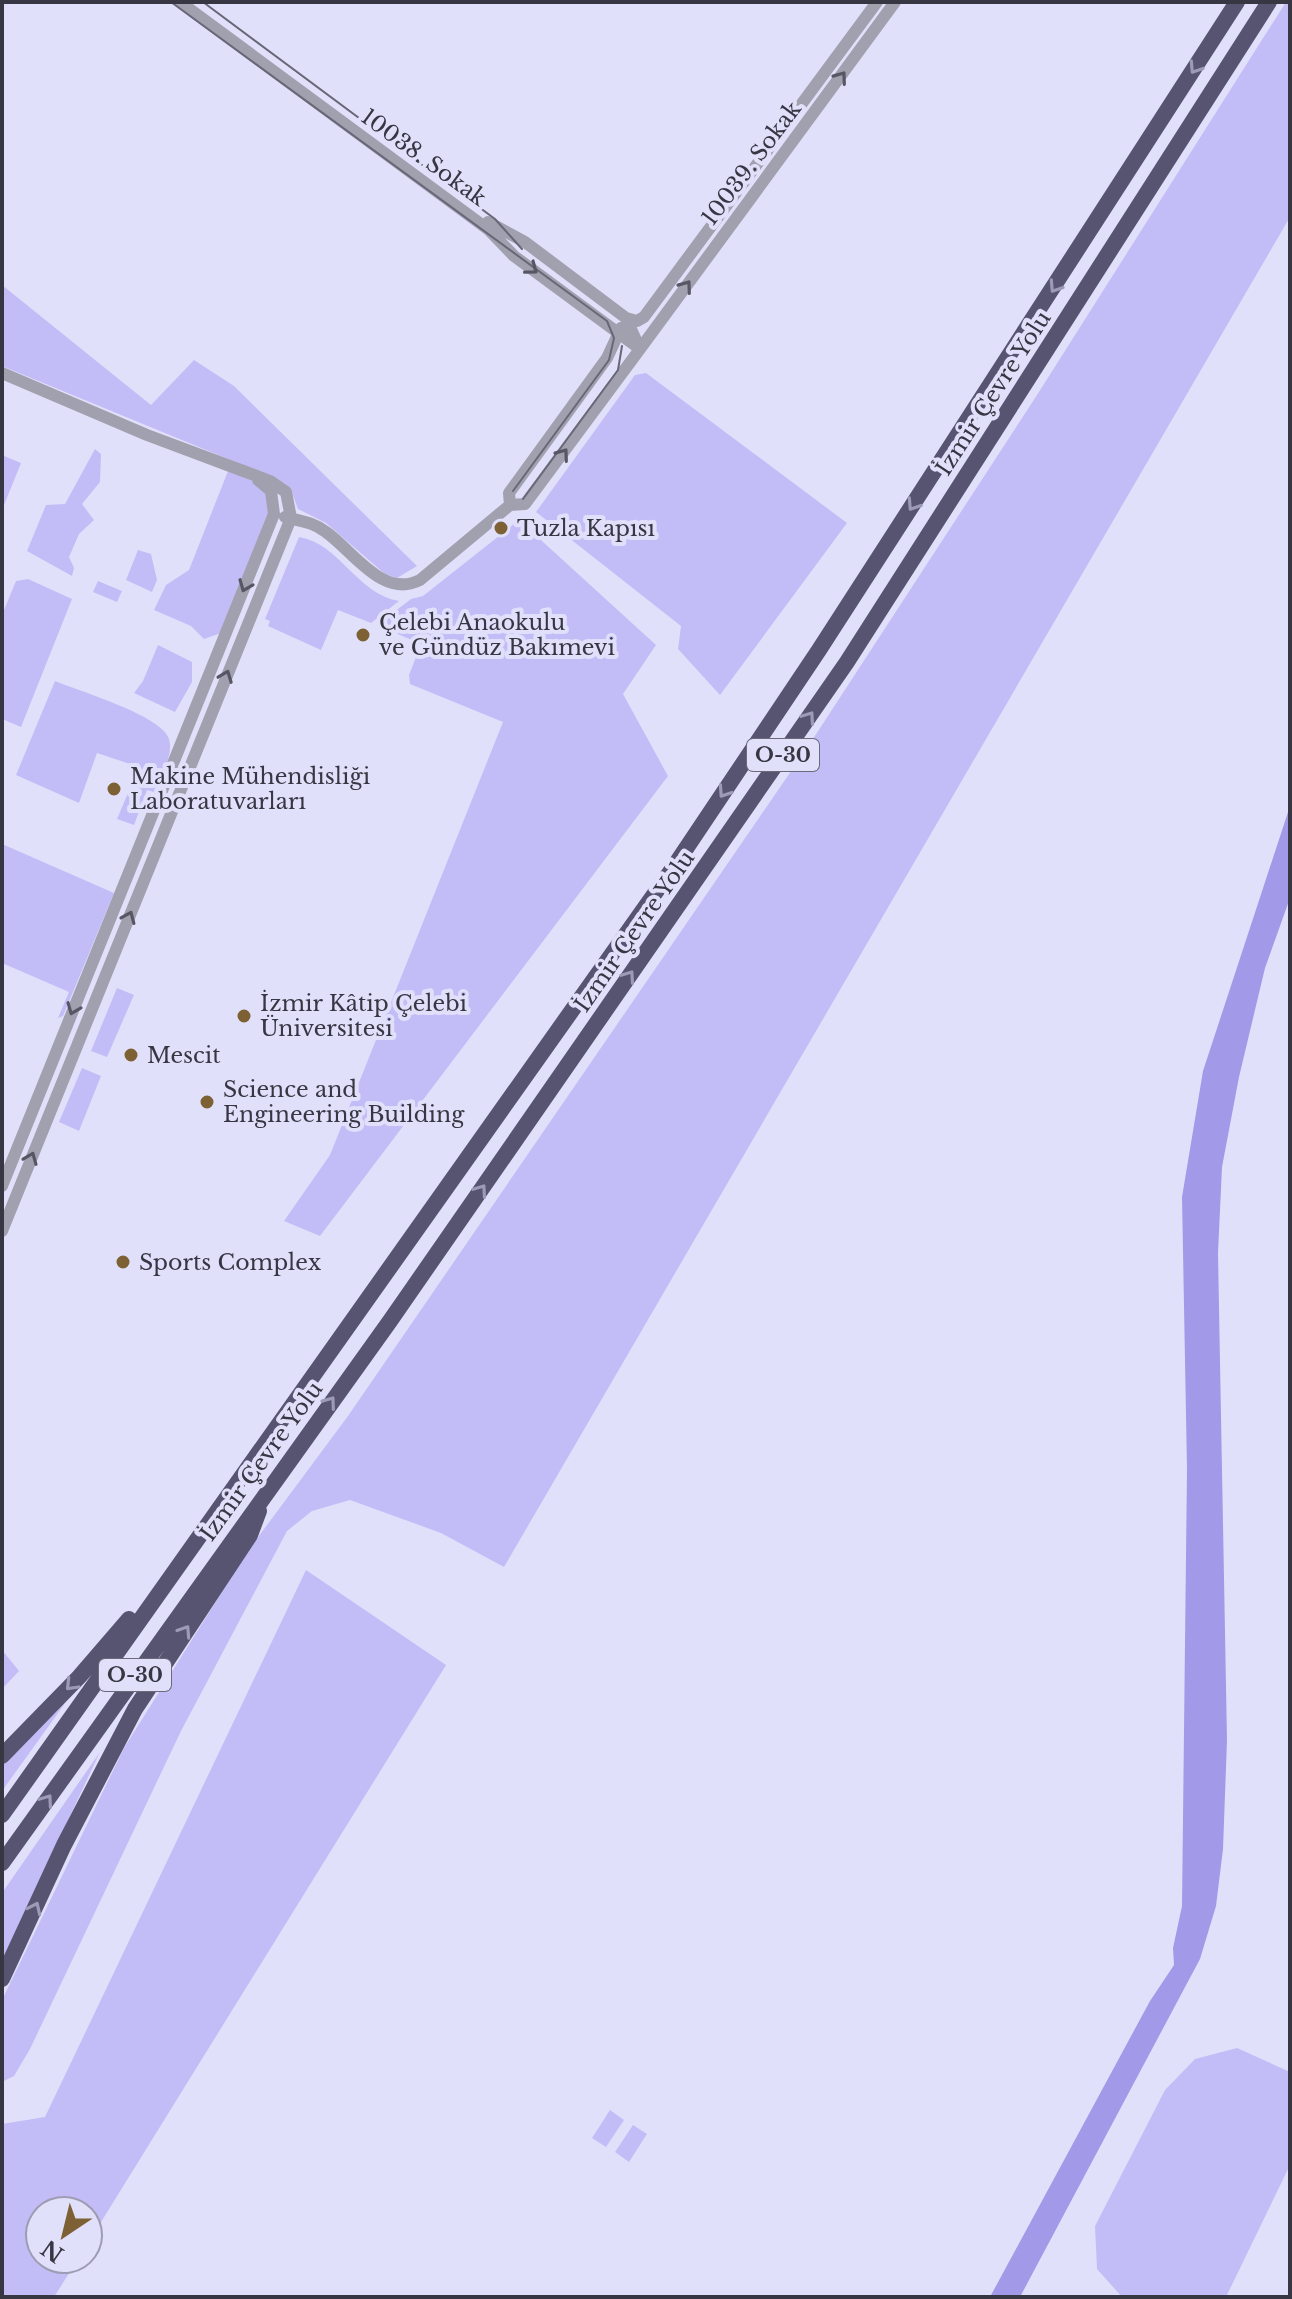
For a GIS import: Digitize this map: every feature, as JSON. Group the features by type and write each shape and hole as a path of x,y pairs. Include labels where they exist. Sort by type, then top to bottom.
{"highway":[{"name":"İzmir Çevre Yolu","path":"2,1815 372,1297 675,865 827,637 1237,2"},
{"name":"İzmir Çevre Yolu","path":"2,1863 268,1487 399,1308 847,662 1269,2"},
{"path":"2,1756 122,1628 215,1502 244,1473"},
{"path":"2,1979 64,1845 135,1709 250,1535 268,1487"}],"street":[{"name":"10038. Sokak","path":"180,2 489,230 514,256 640,349"},
{"name":"10038. Sokak","path":"194,2 493,226 525,242 626,318"},
{"name":"10039. Sokak","path":"626,318 637,321 644,317 877,2"},
{"name":"10039. Sokak","path":"291,518 309,522 326,531 376,575 392,584 408,587 510,505 525,504 895,2"},
{"path":"510,505 509,493 607,358 626,318"},
{"path":"626,318 640,349"},
{"path":"2,373 270,481 286,492 291,518 2,1231"},
{"path":"2,1186 274,514 271,491 252,475"},
{"path":"274,514 291,518"},
{"path":"88,972 104,977"},
{"path":"47,1075 62,1081"}],"shaded area":[{"path":"1286,2 1290,2 1290,217 504,1567 441,1533 350,1500 312,1511 287,1531 181,1731 30,2049 14,2076 2,2082 2,2000 124,1748 247,1552 348,1416 809,745 1037,395"},
{"path":"2,285 151,405 194,360 234,386 417,566 397,578 385,574 326,523 298,509 291,490 279,480 2,366"},
{"path":"646,373 847,523 720,695 678,649 681,626 536,512 635,375"},
{"path":"95,449 101,454 100,482 82,504 94,520 79,534 69,557 74,568 72,576 27,551 46,505 65,504"},
{"path":"2,455 21,463 2,510"},
{"path":"228,471 255,482 267,491 270,511 221,633 204,639 191,626 154,610 166,585 189,570"},
{"path":"519,520 656,645 623,694 668,776 320,1236 284,1221 330,1155 503,722 410,684 409,675 421,644 377,625 411,599 423,596"},
{"path":"299,537 326,549 371,589 399,601 371,623 338,610 321,650 268,626 270,621 265,619"},
{"path":"138,550 151,554 157,580 152,592 126,580"},
{"path":"28,579 72,599 21,727 2,719 2,615 16,581"},
{"path":"98,581 122,591 117,602 93,592"},
{"path":"158,645 192,662 192,682 175,712 134,693 143,681"},
{"path":"55,681 137,713 163,730 169,739 170,752 166,766 154,792 147,790 134,825 117,819 139,767 97,753 79,803 16,775"},
{"path":"1290,806 1290,898 1265,968 1222,1167 1218,1253 1227,1740 1223,1849 1216,1906 1200,1959 1020,2297 990,2297 1150,2001 1174,1965 1173,1948 1182,1906 1187,1469 1182,1197 1203,1071"},
{"path":"2,844 114,893 63,1016 58,1018 69,992 2,963"},
{"path":"117,988 134,995 107,1057 91,1051"},
{"path":"82,1068 101,1076 79,1131 59,1122"},
{"path":"306,1570 446,1665 104,2217 104,2195 24,2195 24,2275 68,2275 54,2297 2,2297 2,2124 45,2117"},
{"path":"2,1650 19,1671 2,1689"},
{"path":"66,1702 2,1791 2,1765"},
{"path":"100,1752 2,1961 2,1893"},
{"path":"1237,2048 1290,2072 1290,2165 1226,2297 1122,2297 1097,2269 1095,2226 1165,2090 1195,2059"},
{"path":"610,2110 624,2120 606,2147 592,2138"},
{"path":"633,2125 647,2134 629,2162 615,2152"}],"tram line":[{"path":"171,2 607,321 614,338 609,360 513,491"},
{"path":"203,2 495,219 522,249"},
{"path":"523,499 618,370 622,346"}],"place":[{"name":"Tuzla Kapısı","path":"501,528"},
{"name":"Çelebi Anaokulu ve Gündüz Bakımevi","path":"363,635"},
{"name":"Makine Mühendisliği Laboratuvarları","path":"114,789"},
{"name":"İzmir Kâtip Çelebi Üniversitesi","path":"244,1016"},
{"name":"Mescit","path":"131,1055"},
{"name":"Science and Engineering Building","path":"207,1102"},
{"name":"Sports Complex","path":"123,1262"}]}
